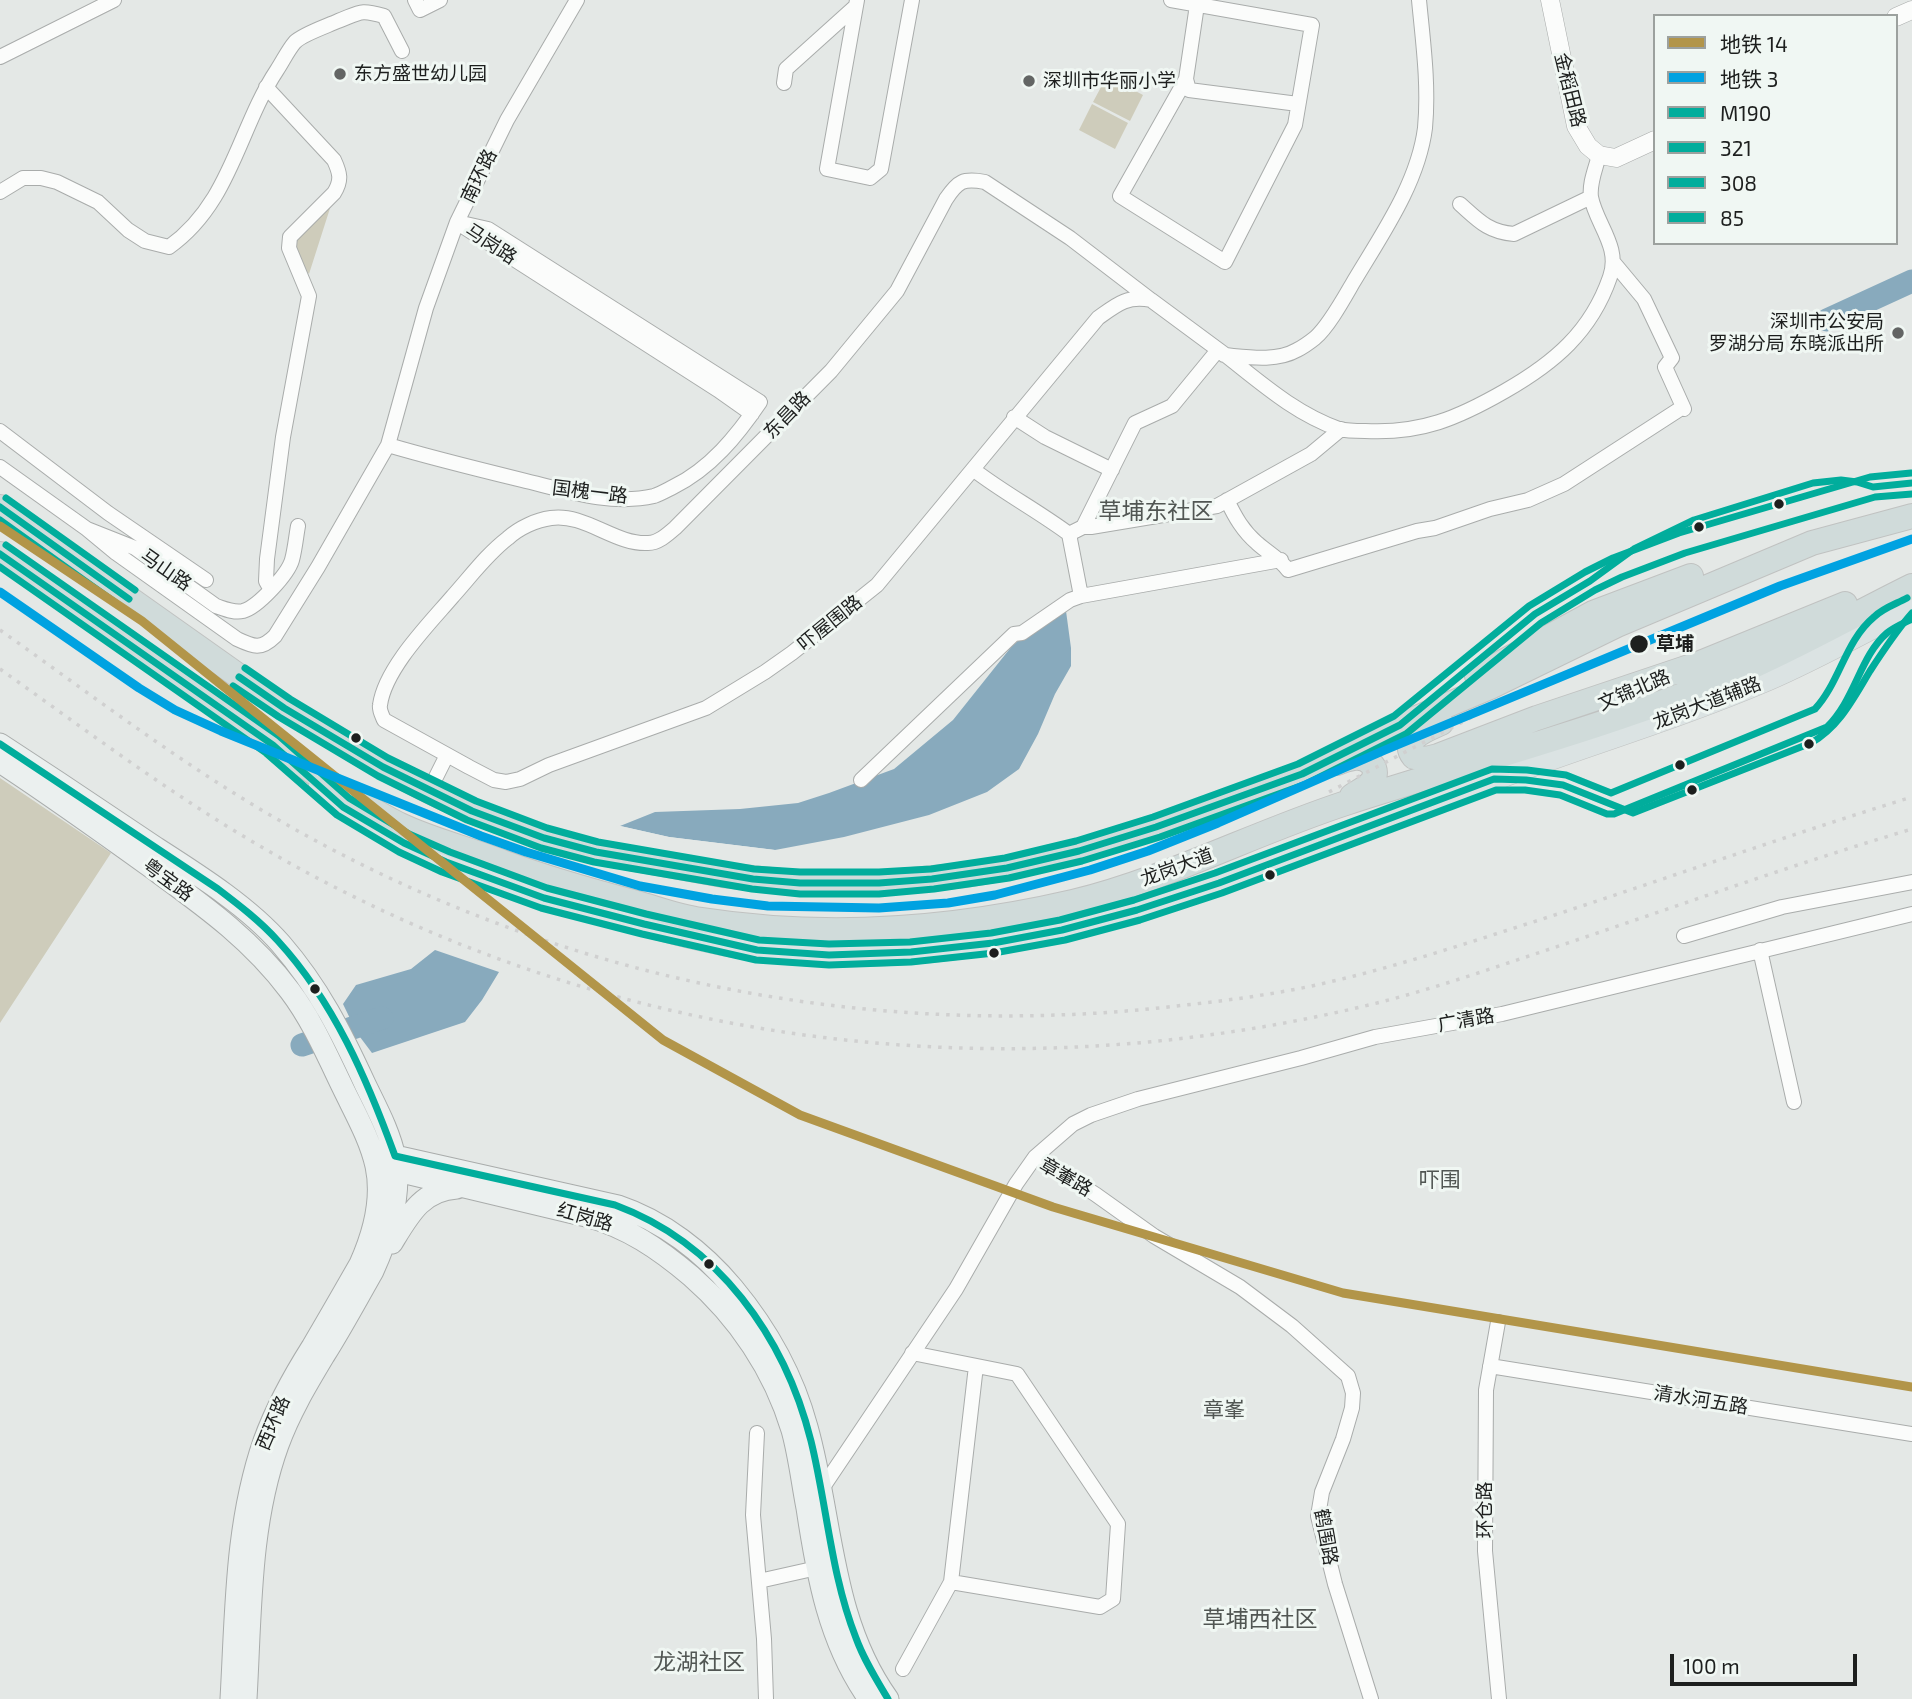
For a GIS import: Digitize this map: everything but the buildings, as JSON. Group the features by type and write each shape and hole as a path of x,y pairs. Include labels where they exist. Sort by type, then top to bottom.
{"highway":[{"path":"0,507 284,708 371,760 472,811 544,838 596,852 723,875 800,883 879,883 932,879 1007,868 1079,852 1302,774 1354,758 1367,759 1373,764 1376,774 1373,781 1336,806"},
{"path":"1400,725 1461,685 1592,613 1718,566 1912,516"},
{"path":"1302,774 1400,725 1490,687 1576,644 1812,543"},
{"name":"龙岗大道","path":"0,554 342,792 402,826 531,872 697,919 767,927 834,929 929,926 999,917 1075,901 1149,878 1336,806 1435,774"},
{"name":"文锦北路","path":"1435,774 1692,666 1912,578"},
{"path":"1435,774 1588,727 1725,678 1912,586"},
{"path":"1655,609 1551,670 1420,734 1411,741 1411,752 1420,759 1438,756 1537,718 1692,666"},
{"path":"644,925 697,919"}],"main road":[{"name":"龙岗大道辅路","path":"1494,779 1672,718 1766,680 1811,660 1912,607"},
{"name":"粤宝路","path":"0,744 202,878 262,925 280,943 315,987 346,1040 380,1115 389,1164"},
{"name":"龙岗大道","path":"273,745 343,807 404,843 446,862 544,898 644,925 757,950 806,955 867,955 952,949 1031,937 1117,915 1219,883 1494,779"},
{"name":"粤宝路","path":"0,762 69,808 217,915 247,942 290,992 311,1024 365,1134 389,1164"},
{"name":"红岗路","path":"389,1164 467,1188 586,1216 625,1230 666,1256 711,1295 757,1351 785,1410 797,1448 817,1568 828,1613 852,1673 869,1699"},
{"name":"红岗路","path":"389,1164 618,1206 649,1219 685,1242 713,1267 761,1325 781,1358 802,1409 812,1444 844,1608 862,1656 888,1699"},
{"name":"西环路","path":"246,1699 256,1543 270,1469 298,1399 373,1271 387,1239 395,1197 389,1164"},
{"name":"西环路","path":"231,1699 241,1541 256,1465 285,1392 360,1264 376,1215 378,1189 389,1164"},
{"path":"373,1271 405,1222 426,1198 444,1189 467,1188"}],"street":[{"path":"0,56 114,0"},
{"path":"415,0 420,10 440,0"},
{"name":"南环路","path":"87,529 116,553 237,639 258,646 267,644 275,636 388,445 426,308 457,222 507,120 577,0"},
{"path":"857,3 827,169 870,177 881,169 912,0"},
{"path":"1171,0 1312,25 1295,125 1225,262 1121,196 1186,79 1197,5"},
{"path":"1221,352 1249,357 1283,356 1296,351 1316,337 1341,303 1379,239 1405,191 1418,159 1424,128 1426,80 1419,0"},
{"name":"金稻田路","path":"1550,0 1576,126 1588,146 1599,155"},
{"path":"784,83 786,69 857,3"},
{"path":"0,192 23,178 41,178 57,182 98,202 128,230 145,241 169,247 184,236 206,211 228,172 266,87 296,41 365,10 384,16 402,51"},
{"path":"1186,79 1189,90 1298,104"},
{"path":"266,87 334,160 339,173 339,184 334,193 290,237 289,248 309,296 281,450 267,559 266,581 271,590"},
{"path":"1152,300 1281,400 1307,414 1341,429 1387,432 1416,430 1447,420 1484,403 1554,360 1576,338 1595,311 1614,263 1591,197 1599,155 1616,158 1653,141"},
{"name":"东昌路","path":"390,676 415,640 484,560 509,536 531,524 552,517 577,520 633,542 649,544 675,528 831,370 897,291 955,186 969,179 985,182 1070,239 1152,300"},
{"path":"1460,204 1485,226 1501,233 1514,233 1591,197"},
{"name":"马岗路","path":"457,222 719,390 756,408"},
{"path":"1227,500 1240,525 1288,570 1528,500 1564,484 1684,408 1665,367 1672,358 1644,299 1614,263"},
{"name":"吓屋围路","path":"390,676 379,708 384,720 494,780 506,782 706,708 792,653 877,586 1098,318 1129,299 1152,300"},
{"path":"1081,596 1076,530 1112,470 1135,423 1172,406 1221,352"},
{"name":"国槐一路","path":"388,445 458,465 581,494 622,499 655,496 682,483 710,462 736,436 756,408"},
{"path":"1014,417 1045,437 1112,470"},
{"path":"974,470 1000,490 1041,514 1076,530 1217,506 1311,454 1341,429"},
{"path":"0,431 108,513 206,580"},
{"name":"马山路","path":"0,467 87,529 135,548 216,606 229,611 243,611 256,605 271,590 292,562 298,526"},
{"path":"861,780 1014,634 1022,632 1070,600 1281,561"},
{"path":"429,791 447,755"},
{"path":"1684,936 1782,908 1912,882"},
{"name":"广清路","path":"1035,1157 1073,1124 1138,1099 1375,1037 1502,1014 1912,914"},
{"path":"1760,950 1794,1102"},
{"name":"章輋路","path":"821,1490 956,1289 1016,1184 1035,1157 1095,1194 1154,1236 1240,1286 1292,1326 1348,1376"},
{"name":"环仓路","path":"1498,1322 1486,1390 1485,1551 1499,1699"},
{"path":"912,1353 1017,1374 1118,1524 1112,1599 1100,1607 951,1583"},
{"path":"903,1670 951,1583 976,1366"},
{"name":"清水河五路","path":"1490,1366 1912,1434"},
{"name":"鹤围路","path":"1348,1376 1353,1393 1352,1408 1343,1439 1321,1492 1318,1516 1335,1584 1371,1699"},
{"path":"757,1433 753,1515 764,1639 766,1699"},
{"path":"759,1581 817,1568"}],"shaded area":[{"path":"1107,76 1143,95 1130,121 1093,102"},
{"path":"1092,104 1128,123 1115,149 1079,130"},
{"path":"332,202 309,274 288,250"},
{"path":"0,778 111,853 0,1023"}],"water":[{"path":"1066,611 1071,666 1019,769 987,792 929,815 844,837 775,850 669,837 620,826 655,812 740,809 798,803 894,769 953,720 1012,646 1042,621"},
{"path":"435,950 499,972 465,1022 372,1053 357,1033 343,1004 356,985 411,969"}],"pier":[{"path":"616,825 669,837 775,850 767,853 668,840 619,829"}],"waterway":[{"path":"1827,320 1912,281"},
{"path":"302,1045 382,1018"}],"railway":[{"path":"0,630 133,726 235,794 376,872 485,919 598,957 712,986 829,1005 947,1015 1065,1015 1199,1003 1297,989 1445,950 1912,797"},
{"path":"0,669 156,780 253,842 384,911 519,966 658,1007 799,1034 943,1047 1087,1046 1232,1032 1377,1003 1466,977 1912,829"},
{"path":"1329,792 1493,706"}],"metro line":[{"name":"14","path":"0,526 142,621 663,1040 800,1115 1053,1207 1343,1293 1912,1387"},
{"name":"3","path":"0,592 175,710 481,836 640,886 768,906 879,908 948,903 995,895 1090,870 1148,851 1780,586 1912,539"}],"transit line":[{"name":"308","path":"245,668 290,699 388,758 476,801 547,828 598,842 754,869 800,872 931,869 1005,858 1076,841 1153,817 1298,764 1394,716 1529,606 1613,558 1679,533 1870,477 1911,473"},
{"name":"M190","path":"239,677 284,708 383,767 472,811 544,838 596,852 753,879 800,883 879,883 932,879 1007,868 1079,851 1156,827 1302,774 1400,725 1535,614 1590,581 1634,549 1694,520 1813,483 1841,480 1873,487 1912,483"},
{"name":"321","path":"233,686 378,776 467,820 541,848 594,862 752,889 800,894 879,894 934,889 1009,878 1082,861 1160,837 1306,784 1406,734 1541,623 1622,577 1685,553 1875,497 1912,494"},
{"name":"308","path":"6,498 135,590"},
{"name":"M190","path":"0,507 129,599"},
{"name":"321","path":"0,520 123,608"},
{"name":"308","path":"6,545 279,736 349,798 409,834 547,888 646,914 759,940 829,944 910,942 991,933 1060,920 1134,900 1215,873 1492,769 1566,775 1611,793 1815,709 1831,687 1864,627 1881,611 1907,598"},
{"name":"M190","path":"0,554 273,745 343,807 404,843 446,862 544,898 757,950 829,955 911,952 993,943 1062,930 1137,910 1219,883 1494,779 1563,785 1633,813 1811,743 1821,736 1845,711 1912,613"},
{"name":"321","path":"0,567 266,753 337,815 399,852 442,872 541,908 756,960 829,965 911,962 994,953 1065,940 1140,920 1222,893 1496,790 1525,790 1560,795 1607,814 1614,814 1827,727 1837,716 1878,643 1890,631 1912,619"},
{"name":"85","path":"0,744 218,889 271,934 316,989 347,1042 373,1098 395,1156 615,1205 652,1222 685,1243 715,1269 742,1298 765,1331 784,1366 799,1403 817,1466 835,1565 848,1614 870,1669 888,1699"}],"place":[{"name":"东方盛世幼儿园","path":"340,74"},
{"name":"深圳市华丽小学","path":"1029,81"},
{"name":"深圳市公安局 罗湖分局 东晓派出所","path":"1898,333"},
{"name":"草埔","path":"1639,644"}],"district":[{"name":"草埔东社区","path":"1156,511"},
{"name":"吓围","path":"1440,1180"},
{"name":"章峯","path":"1224,1410"},
{"name":"草埔西社区","path":"1260,1619"},
{"name":"龙湖社区","path":"699,1662"}]}
